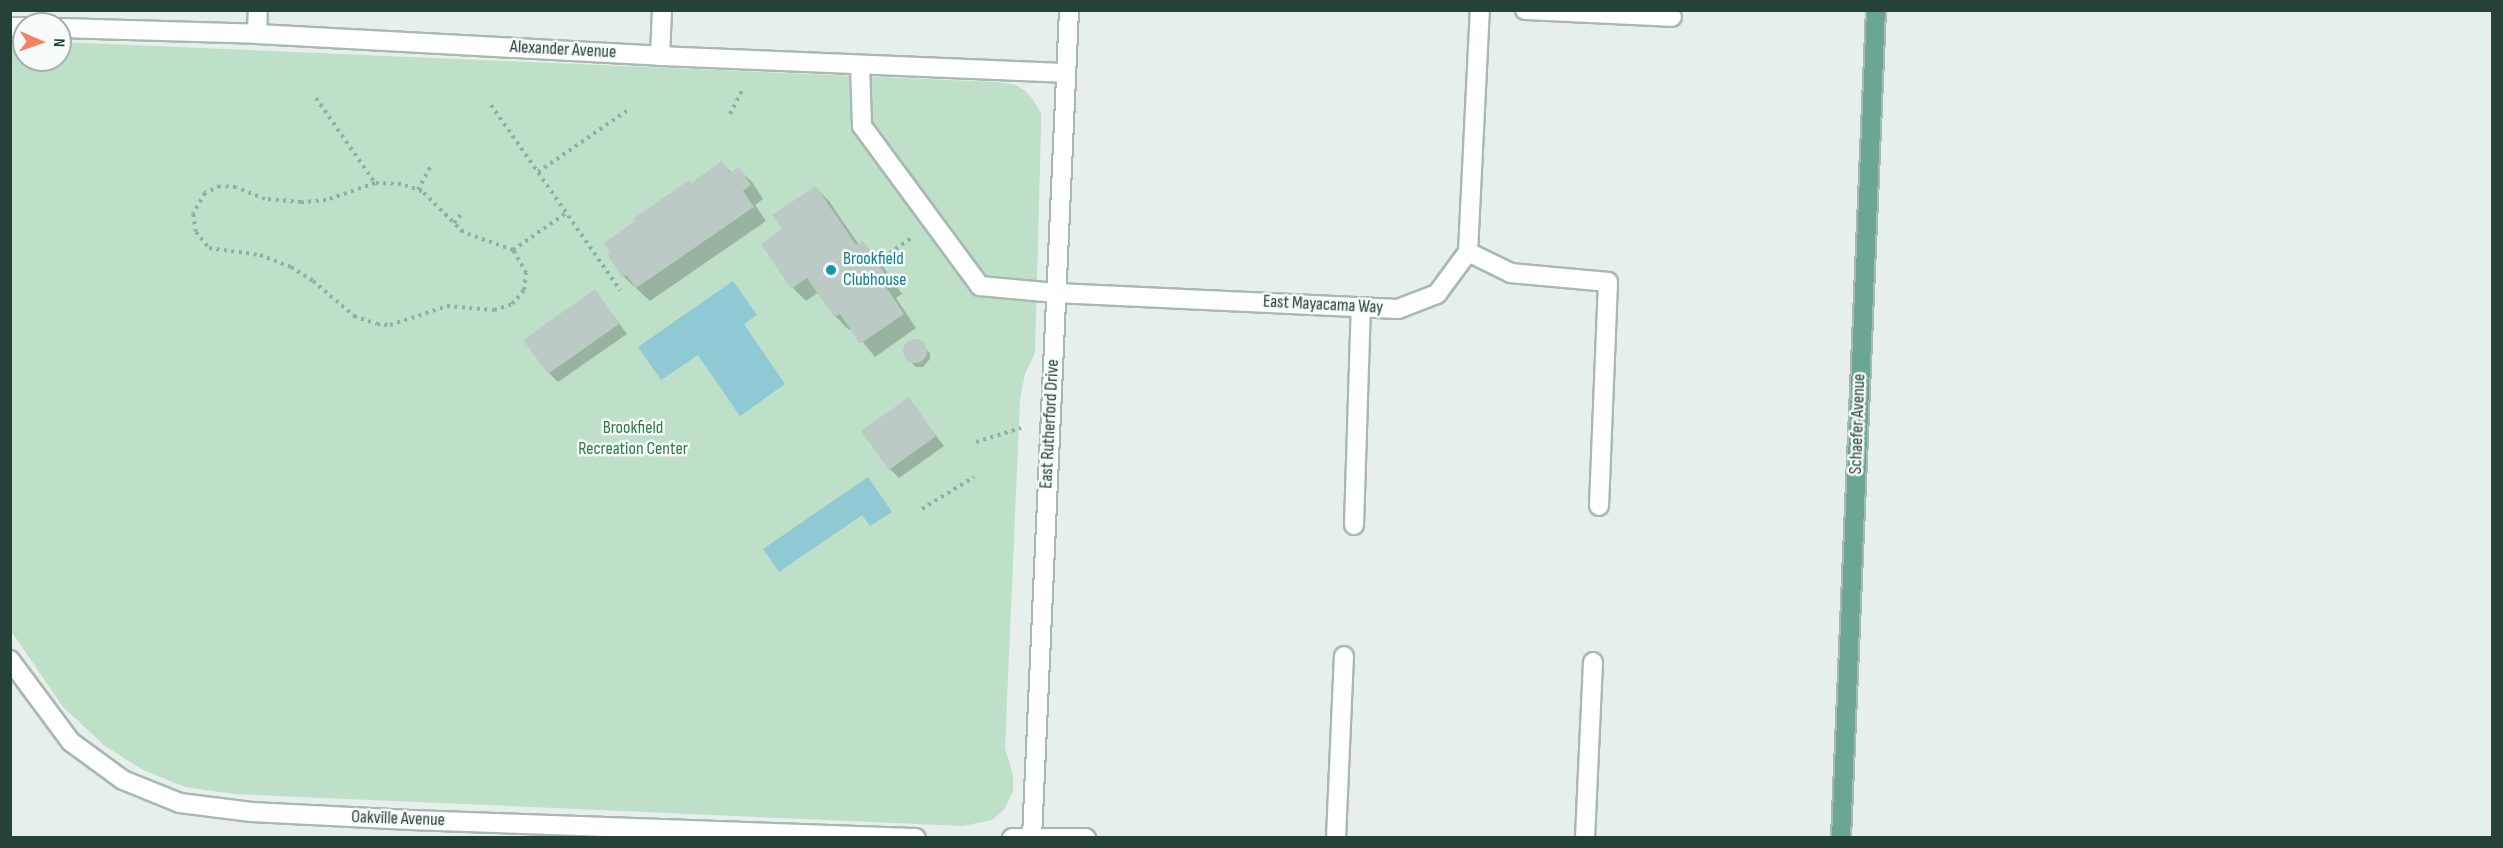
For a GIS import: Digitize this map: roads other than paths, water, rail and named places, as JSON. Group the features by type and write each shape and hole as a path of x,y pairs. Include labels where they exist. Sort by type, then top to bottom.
{"main road":[{"name":"Schaefer Avenue","path":"1841,837 1876,10"}],"street":[{"path":"257,34 258,10"},
{"path":"660,56 662,10"},
{"name":"East Rutherford Drive","path":"1032,837 1069,10"},
{"path":"1480,10 1468,252 1511,273 1608,282 1599,506"},
{"path":"1525,10 1672,17"},
{"name":"Alexander Avenue","path":"72,28 257,34 660,56 1066,73"},
{"name":"East Mayacama Way","path":"860,65 861,126 980,286 1056,293 1398,309 1437,294 1468,252"},
{"path":"1354,525 1361,307"},
{"path":"1336,837 1344,656"},
{"name":"Oakville Avenue","path":"10,660 70,742 123,780 180,803 262,813 626,832 916,837"},
{"path":"1585,837 1593,662"},
{"path":"1012,837 1086,837"}],"water":[{"path":"733,281 757,315 744,324 785,384 740,416 698,355 661,380 638,347"},
{"path":"868,477 892,512 870,526 862,515 779,572 763,549"}],"place":[{"name":"Brookfield Clubhouse","path":"831,270"}],"park label":[{"name":"Brookfield Recreation Center","path":"633,439"}]}
